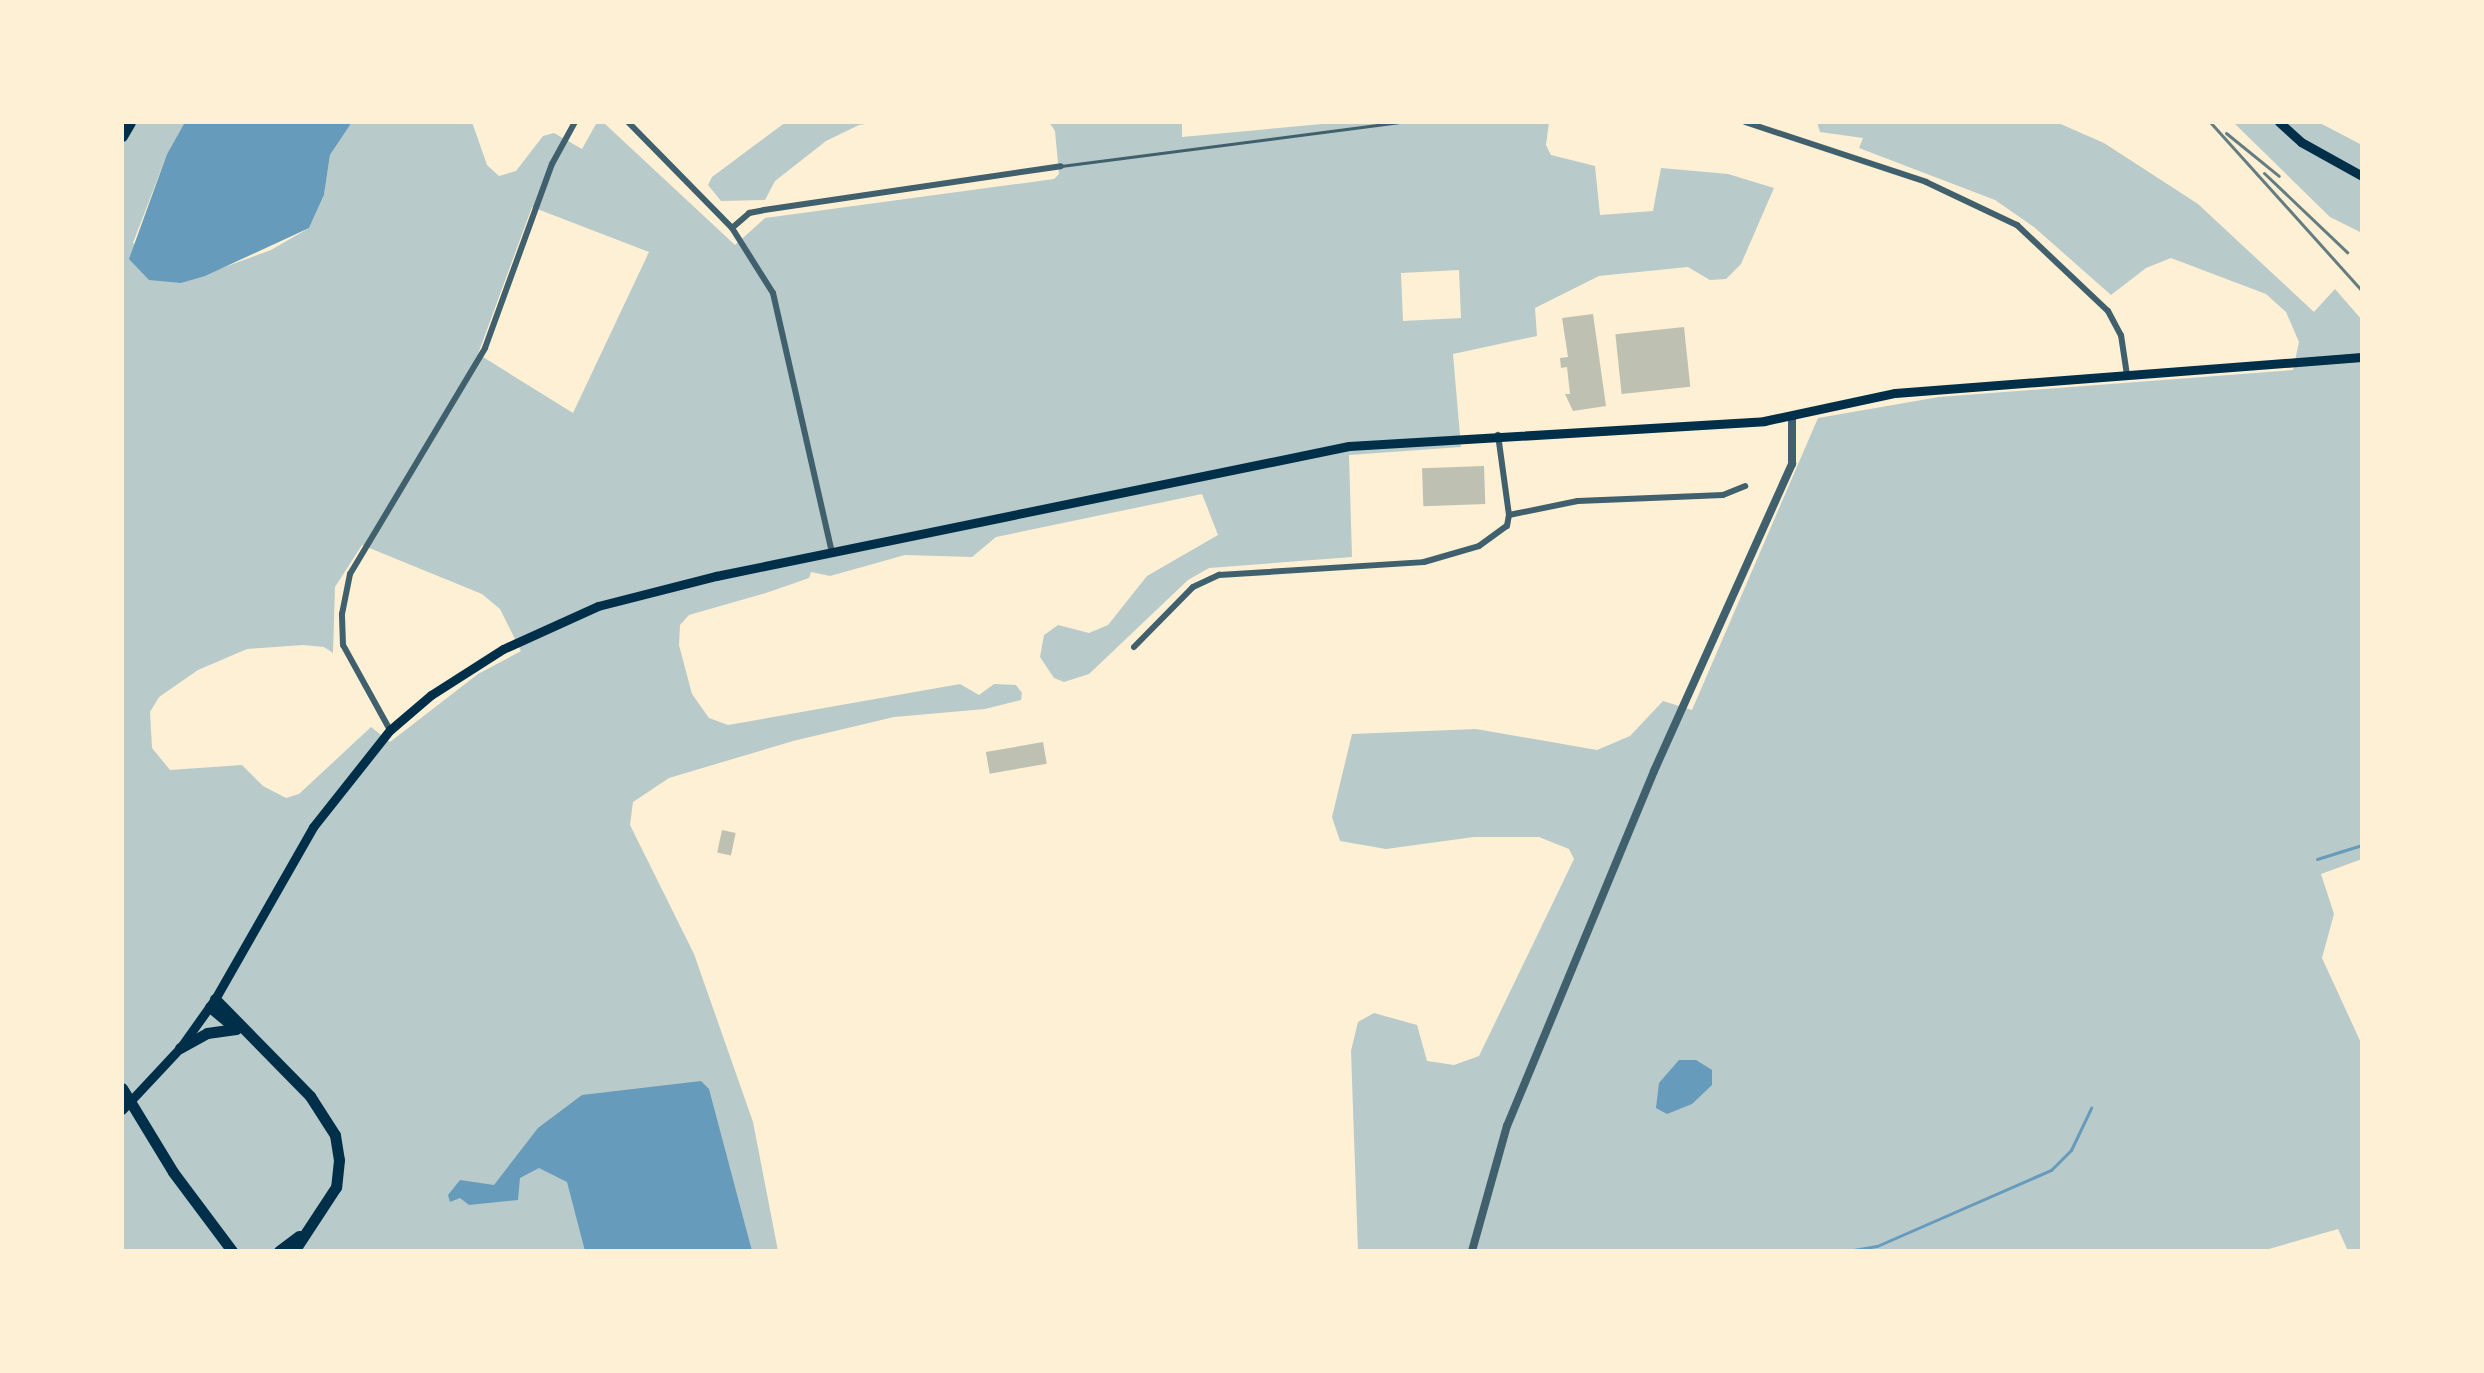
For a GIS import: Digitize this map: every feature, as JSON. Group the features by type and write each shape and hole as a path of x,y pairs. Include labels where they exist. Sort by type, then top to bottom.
{"highway":[{"path":"122,136 130,122"},
{"path":"212,1003 317,1105 337,1143 336,1187 294,1251"},
{"path":"180,1048 207,1033 241,1032"},
{"path":"122,1088 229,1249"},
{"path":"279,1251 303,1233"}],"main road":[{"path":"2279,122 2301,142 2362,176"},
{"path":"122,1110 180,1048 212,1003 313,827 390,730 460,675 546,626 573,615 647,592 1308,453 1498,435 1715,426 1792,416 1895,393 2362,357"}],"street":[{"path":"390,730 343,645 342,614 350,574 485,348 552,164 575,122"},
{"path":"628,122 732,228 760,268 776,306 832,553"},
{"path":"1745,122 1926,182 2017,225 2108,311 2121,335 2127,375"},
{"path":"732,228 749,213 764,210 1061,166"},
{"path":"1472,1251 1507,1126 1654,771 1792,464 1792,416"},
{"path":"1134,647 1205,580 1457,556 1497,535 1509,515 1498,435"},
{"path":"1509,515 1578,501 1723,495 1745,486"}],"lane":[{"path":"1061,166 1398,122"}],"shaded area":[{"path":"122,122 185,122 167,154 133,243 181,283 271,250 309,228 324,195 330,155 352,122 472,122 487,165 499,176 516,171 543,136 554,133 582,149 596,124 604,123 735,245 765,218 1054,179 1059,174 1055,131 1049,122 1182,122 1182,137 1344,122 1549,122 1546,145 1551,155 1595,166 1600,215 1653,211 1661,168 1728,174 1774,188 1741,264 1726,279 1710,280 1688,267 1599,276 1535,308 1537,336 1453,354 1461,447 1349,455 1352,557 1209,568 1188,580 1089,674 1064,682 1054,678 1040,657 1044,635 1058,625 1089,633 1108,625 1147,576 1218,535 1202,494 996,537 972,557 905,555 830,576 811,572 809,578 689,615 680,625 679,645 692,694 709,718 728,725 960,684 979,695 994,684 1016,685 1022,693 1021,700 985,709 894,717 793,741 669,778 633,802 630,825 694,954 753,1122 778,1251 122,1251","holes":["532,207 649,252 573,413 478,354","1459,270 1461,318 1403,321 1401,273","362,545 482,594 500,609 521,651 478,674 390,742 371,727 299,794 286,798 263,786 242,765 170,770 152,748 150,712 159,697 198,670 247,649 303,645 324,647 333,653 335,587"]},
{"path":"786,122 879,122 859,125 826,141 775,181 765,200 721,201 708,185 712,177"},
{"path":"1817,122 2056,122 2104,143 2198,204 2314,312 2335,289 2362,320 2362,859 2321,874 2334,914 2322,958 2362,1045 2362,1251 2348,1251 2338,1229 2262,1251 1358,1251 1351,1051 1358,1022 1374,1013 1417,1025 1427,1061 1454,1065 1479,1056 1574,859 1569,849 1539,837 1474,837 1386,849 1340,841 1332,817 1352,734 1476,729 1597,750 1630,736 1663,701 1692,710 1818,418 1939,397 2293,370 2299,342 2286,312 2266,294 2171,258 2146,268 2111,295 2034,227 1995,200 1859,148 1863,138 1820,132"},
{"path":"2233,122 2318,122 2362,145 2362,233 2330,217"}],"water":[{"path":"185,122 352,122 330,155 324,195 309,228 205,276 181,283 149,280 129,259 167,154"},
{"path":"1679,1060 1696,1060 1712,1070 1712,1085 1692,1104 1667,1114 1656,1108 1659,1083"},
{"path":"701,1081 709,1089 752,1251 585,1251 567,1182 539,1168 520,1178 518,1200 469,1205 460,1198 450,1202 448,1195 460,1180 494,1185 538,1128 582,1095"}],"building":[{"path":"1593,314 1606,406 1573,411 1565,394 1570,394 1567,367 1561,368 1560,358 1568,357 1562,318"},
{"path":"1684,327 1690,387 1622,394 1615,334"},
{"path":"1484,466 1485,504 1423,506 1422,468"},
{"path":"1043,742 1047,764 990,774 986,752"},
{"path":"722,830 736,833 731,855 717,852"}],"waterway":[{"path":"2317,859 2362,845"},
{"path":"1848,1251 1877,1246 2051,1170 2071,1150 2091,1108"}],"railway":[{"path":"2210,122 2362,291"},
{"path":"2226,133 2279,176"},
{"path":"2264,173 2347,252"}]}
